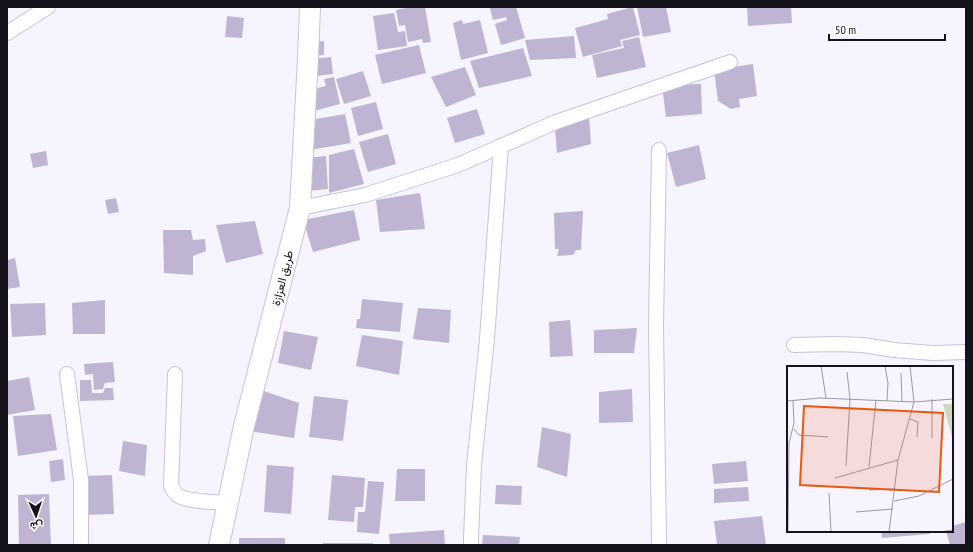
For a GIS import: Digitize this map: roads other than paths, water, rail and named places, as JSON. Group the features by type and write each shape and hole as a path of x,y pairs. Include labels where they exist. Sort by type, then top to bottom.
{"street":[{"path":"7,33 48,7"},
{"name":"طريق العزازة","path":"219,545 244,426 300,208 310,7"},
{"path":"300,208 372,192 458,165 556,122 730,62"},
{"path":"471,545 474,465 487,339 501,146"},
{"path":"659,150 656,325 659,545"},
{"path":"794,345 863,345 894,350 933,353 966,352"},
{"path":"67,374 81,480 81,545"},
{"path":"175,374 171,486 174,492 184,498 228,503"}]}
